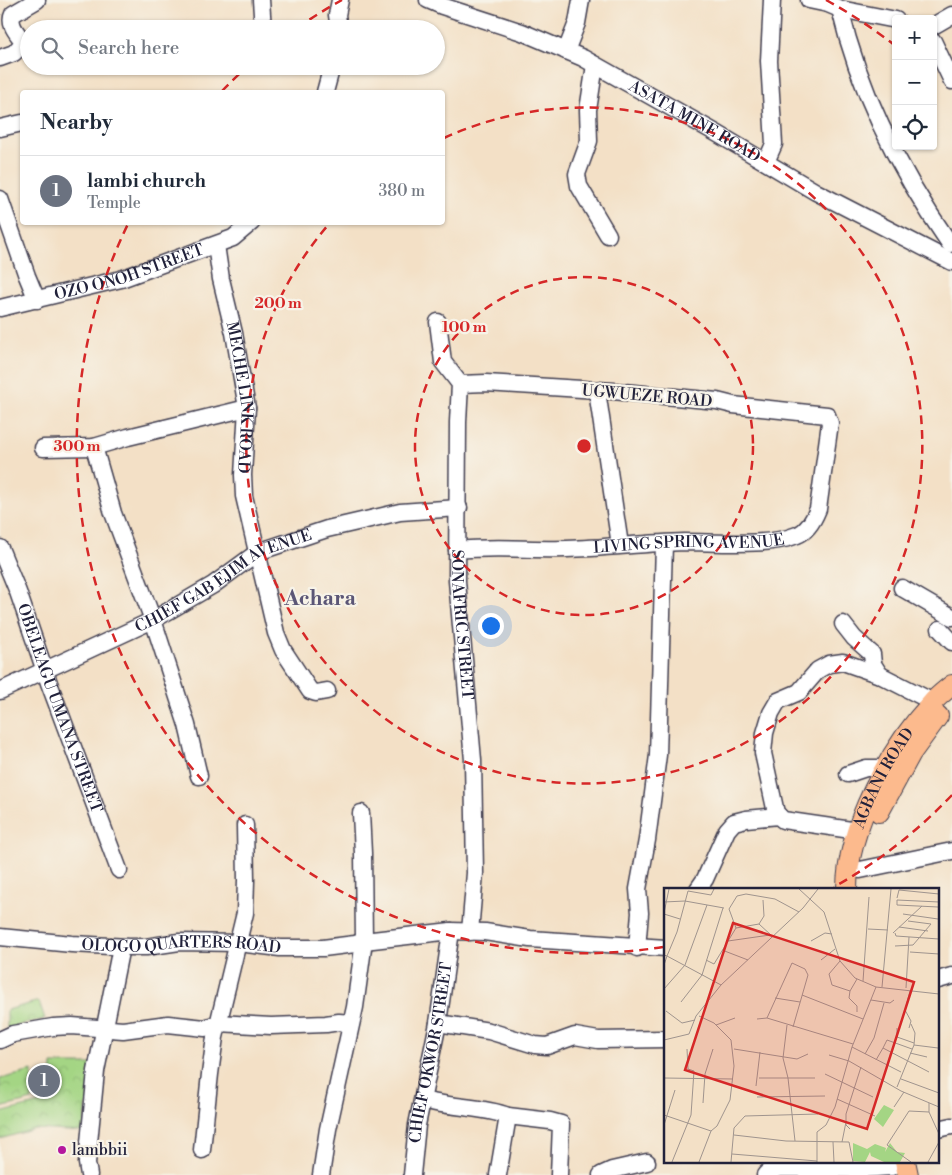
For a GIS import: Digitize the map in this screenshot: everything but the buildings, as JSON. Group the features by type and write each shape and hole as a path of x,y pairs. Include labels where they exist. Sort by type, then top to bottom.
{"main road":[{"name":"AGBANI ROAD","path":"860,879 866,845 876,817 899,774 924,735 952,685"},
{"name":"AGBANI ROAD","path":"847,888 850,864 858,831 872,795 910,729 942,701"}],"street":[{"path":"20,37 11,23 11,18 13,14 37,0"},
{"path":"261,0 262,20"},
{"path":"338,20 337,15 340,0"},
{"name":"ASATA MINE ROAD","path":"428,0 522,32 566,51 595,65 843,206 950,252"},
{"path":"566,51 577,23 582,0"},
{"path":"766,162 774,144 768,61 772,0"},
{"path":"809,0 840,9 892,19"},
{"path":"840,9 847,40 863,86 892,151 930,214 950,252"},
{"path":"937,24 952,15"},
{"path":"0,58 14,53 20,46"},
{"path":"937,49 952,81"},
{"path":"595,65 588,110 589,141 577,174 579,186 608,235"},
{"path":"325,90 329,75"},
{"path":"0,128 20,123"},
{"path":"0,199 27,276 38,300"},
{"name":"OZO ONOH STREET","path":"0,308 121,280 233,238 248,225"},
{"name":"MECHE LINK ROAD","path":"216,245 247,408 243,475 244,496 276,632 283,650 310,692 326,691"},
{"path":"438,322 442,362 460,384"},
{"name":"UGWUEZE ROAD","path":"460,384 486,383 597,390 717,401 733,405 827,415 830,420"},
{"name":"SONAFRIC STREET","path":"460,384 457,581 472,760 475,873 470,932"},
{"path":"597,390 620,545"},
{"path":"44,448 94,447 128,436 247,408"},
{"name":"LIVING SPRING AVENUE","path":"457,550 478,547 567,549 620,545 784,540 805,530 814,519 818,509 830,420"},
{"path":"94,447 101,465 113,513 153,620 187,725 199,776"},
{"name":"CHIEF GAB EJIM AVENUE","path":"0,691 153,620 213,584 258,552 327,529 400,512 459,508"},
{"path":"637,948 640,913 638,889 647,840 658,755 664,544"},
{"name":"OBELEAGU UMANA STREET","path":"0,548 119,870"},
{"path":"902,588 952,617"},
{"path":"843,624 854,638 872,654 873,664 880,675"},
{"path":"940,630 952,642"},
{"path":"858,831 783,820 776,813 762,753 764,733 778,701 799,692 818,670 829,664 843,662 942,701"},
{"path":"848,774 866,768 886,768"},
{"path":"320,1175 328,1129 355,1007 360,957 364,941 361,813"},
{"path":"699,888 705,879 727,830 734,822 779,816"},
{"path":"202,1150 210,1074 219,1023 243,923 246,898 245,825"},
{"path":"860,879 885,866 952,851"},
{"name":"OLOGO QUARTERS ROAD","path":"0,937 121,947 179,942 238,943 280,948 300,948 342,946 364,941 451,931 485,932 530,939 637,948 664,948"},
{"name":"CHIEF OKWOR STREET","path":"412,1175 417,1125 438,1023 451,931"},
{"path":"89,1175 87,1163 93,1092 121,947"},
{"path":"1,1039 13,1034 53,1027 72,1026 123,1030 168,1024 205,1028 219,1023 271,1026 351,1022"},
{"path":"438,1023 489,1031 535,1045 547,1046 575,1036 598,1040 664,1039"},
{"path":"423,1100 441,1105 498,1112 508,1116 550,1120 561,1124 559,1175"},
{"path":"498,1175 508,1116"},
{"path":"601,1175 612,1170 648,1162"},
{"path":"764,1175 769,1170 780,1168 898,1168"}],"green space":[{"path":"39,1001 45,1019 7,1028 7,1010"},
{"path":"52,1064 93,1064 83,1132 35,1129 0,1139 0,1113 51,1100"},
{"path":"32,1071 32,1100 0,1108 0,1079"}],"place":[{"name":"lambi church","path":"44,1081"},
{"name":"lambbii","path":"62,1150"}],"district":[{"name":"Achara","path":"320,599"}]}
